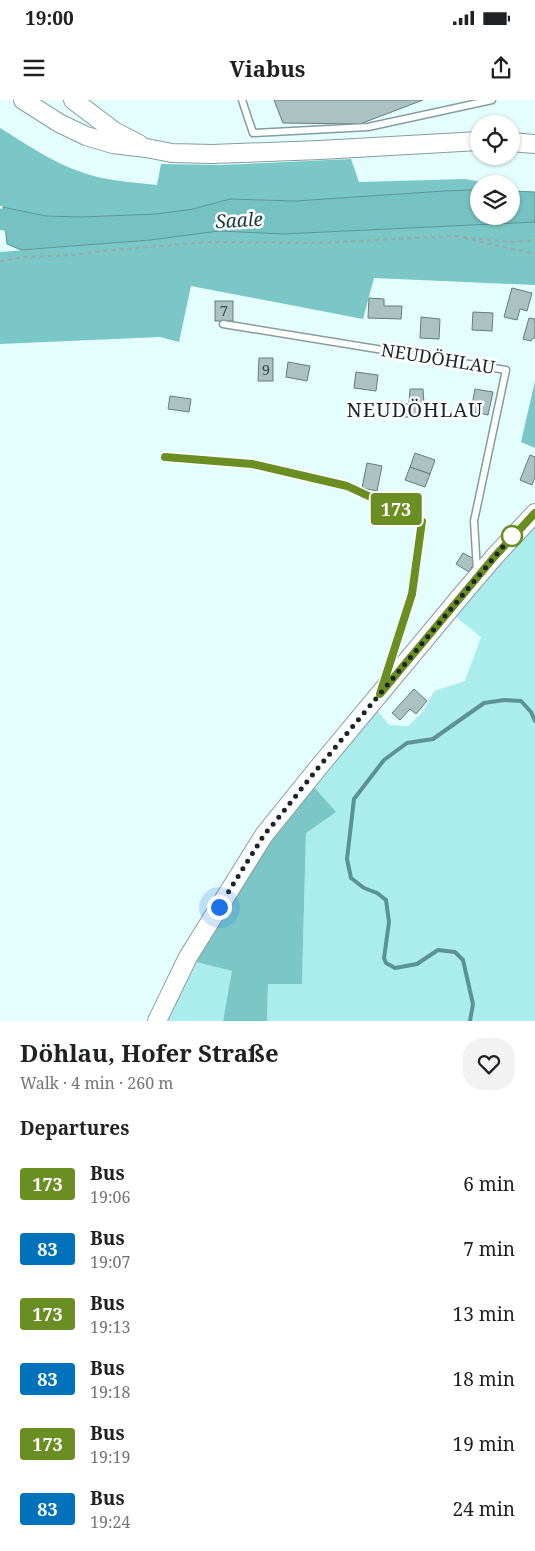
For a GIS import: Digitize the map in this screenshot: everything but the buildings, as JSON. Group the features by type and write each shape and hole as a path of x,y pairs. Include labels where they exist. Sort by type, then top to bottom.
{"street":[{"path":"73,100 114,130 146,148"},
{"path":"30,104 60,123 86,136 113,144 172,153 212,154 320,150 470,142"},
{"path":"520,143 535,144"},
{"path":"157,1021 188,957 264,835 477,576 535,513"}],"lane":[{"path":"242,100 253,133 368,127 492,100"},
{"name":"NEUDÖHLAU","path":"223,324 506,370 474,521 477,576"},
{"path":"165,457 252,464 347,486 422,521 412,594 380,694"}],"path":[{"path":"0,261 25,257 74,255 209,242 317,243 454,236 512,242 535,240"},
{"path":"454,236 535,254"}],"shaded area":[{"path":"0,128 70,168 90,175 128,182 157,185 161,164 221,165 351,159 359,182 470,180 470,190 295,201 230,199 193,209 156,214 81,217 46,216 0,206"},
{"path":"535,222 535,285 374,278 363,319 191,286 179,342 160,337 0,344 0,252 150,240 219,231 283,234 472,225 520,225 520,223"},
{"path":"535,381 535,448 521,442"},
{"path":"535,516 535,1021 267,1021 268,984 302,983 306,832 313,786 377,710 389,725 408,726 423,712 434,691 465,681 481,637 451,613"},
{"path":"313,786 336,812 306,833 302,984 268,984 267,1021 223,1021 232,971 196,962 267,837"},
{"path":"196,962 233,971 223,1021 161,1021 169,1010"}],"water":[{"path":"470,190 470,225 472,225 283,234 219,231 150,240 21,250 7,244 3,207 46,216 81,217 156,214 193,209 230,199 295,201"},
{"path":"520,191 535,192 535,222 520,223"}],"waterway":[{"name":"Saale","path":"0,219 34,227"},
{"path":"470,1021 473,1004 463,960 455,952 438,950 417,964 395,968 386,963 384,958 389,922 386,900 377,893 364,888 351,878 347,859 354,799 384,760 407,743 433,739 484,703 504,700 521,701 531,712 535,721"}],"bus line":[{"name":"173","path":"165,457 252,464 347,486 422,521 412,594 380,694 495,556 535,513"}],"district":[{"name":"NEUDÖHLAU","path":"415,410"}],"route":[{"path":"219,907 264,835 512,536"}]}
